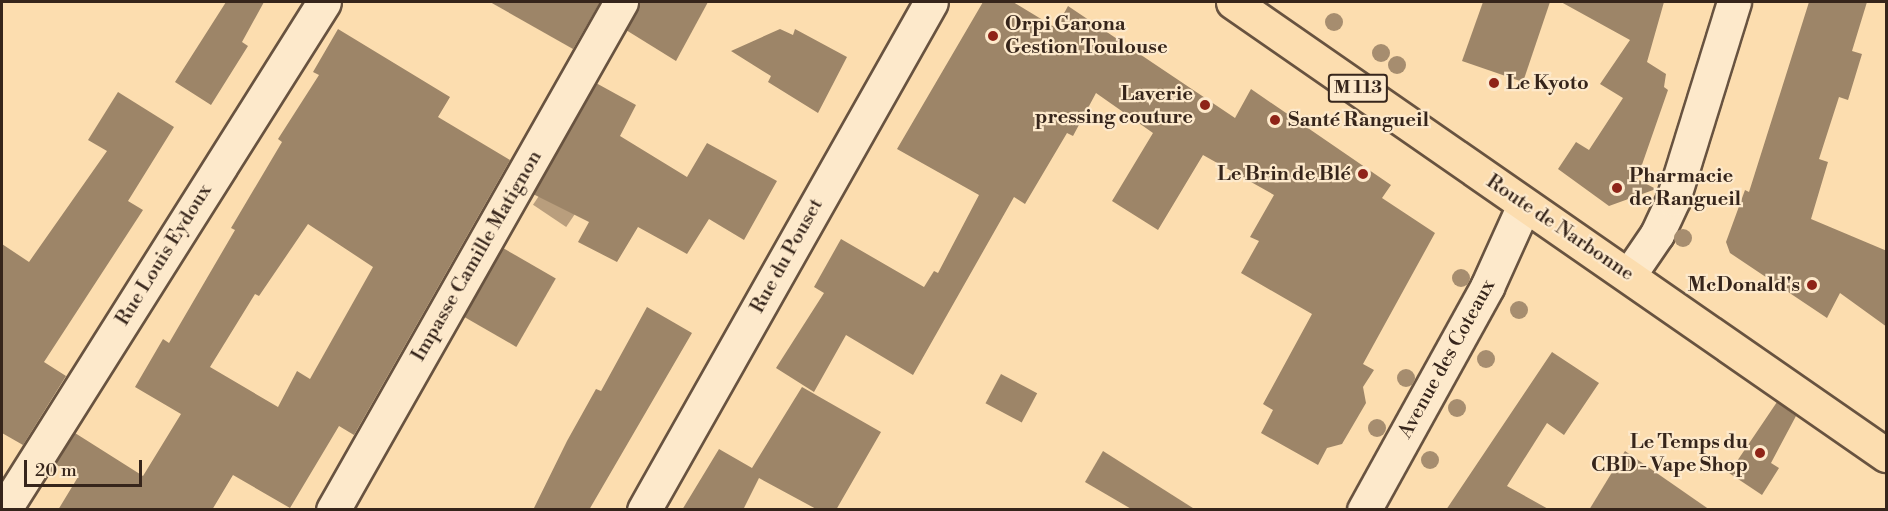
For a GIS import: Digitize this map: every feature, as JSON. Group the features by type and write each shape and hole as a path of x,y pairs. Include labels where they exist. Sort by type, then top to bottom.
{"main road":[{"name":"Route de Narbonne","path":"1233,2 1887,454"}],"street":[{"name":"Rue Louis Eydoux","path":"4,510 324,2"},
{"name":"Impasse Camille Matignon","path":"333,510 621,2"},
{"name":"Rue du Pouset","path":"644,510 931,2"},
{"path":"1629,275 1657,234 1673,199 1734,2"},
{"name":"Avenue des Coteaux","path":"1365,510 1487,287 1524,205"}],"shaded area":[{"path":"547,184 580,206 566,227 533,205"}],"building":[{"path":"226,2 264,2 242,42 248,46 211,105 175,82"},
{"path":"490,2 600,2 573,49"},
{"path":"640,2 708,2 676,61 626,30"},
{"path":"983,2 1013,2 1056,28 1068,6 1235,118 1251,89 1391,185 1382,198 1435,233 1363,364 1374,370 1363,387 1366,403 1342,444 1327,448 1318,465 1261,433 1273,410 1263,404 1312,314 1241,273 1259,241 1250,237 1274,195 1203,155 1158,230 1112,201 1153,133 1096,93 1073,136 1067,133 1025,204 1014,197 913,375 846,335 814,392 776,368 824,293 814,287 841,239 924,287 934,271 938,273 979,195 897,149"},
{"path":"1483,2 1550,2 1523,82 1462,61"},
{"path":"1561,2 1664,2 1647,62 1666,74 1664,87 1668,90 1637,179 1656,189 1609,206 1558,169 1576,142 1589,150 1623,98 1600,84 1630,40"},
{"path":"1809,2 1867,2 1852,51 1862,54 1848,100 1839,97 1819,159 1828,162 1811,219 1887,251 1887,327 1840,293 1827,318 1730,253 1726,242 1745,190 1749,192"},
{"path":"338,29 450,97 438,117 510,160 354,435 339,426 290,508 233,475 212,510 58,510 78,477 55,464 75,433 143,476 181,414 135,387 163,339 169,343 235,230 231,228 282,142 278,139 319,75 313,72","holes":["308,224 373,267 310,379 297,371 278,407 210,367 255,294 259,296"]},
{"path":"780,29 793,35 795,29 847,57 818,113 768,82 771,76 731,51"},
{"path":"596,83 636,105 620,136 687,177 707,143 777,181 744,240 709,219 687,254 638,227 617,262 578,242 589,222 533,194"},
{"path":"118,92 174,127 128,201 143,210 44,362 66,376 23,445 2,433 2,244 29,262 107,151 88,140"},
{"path":"503,248 556,278 516,347 464,316"},
{"path":"647,307 692,333 589,510 533,510 596,389 601,391"},
{"path":"1552,352 1599,383 1564,435 1547,423 1507,486 1550,510 1446,510"},
{"path":"1001,374 1037,393 1022,422 986,403"},
{"path":"802,387 881,432 836,510 818,510 759,478 743,510 682,510 719,449 752,468"},
{"path":"1777,402 1796,416 1771,463 1779,468 1762,495 1729,473"},
{"path":"1103,451 1196,510 1133,510 1085,482"},
{"path":"1625,451 1710,510 1589,510"}],"place":[{"name":"Orpi Garona Gestion Toulouse","path":"993,36"},
{"name":"Le Kyoto","path":"1494,83"},
{"name":"Laverie pressing couture","path":"1205,105"},
{"name":"Santé Rangueil","path":"1275,120"},
{"name":"Le Brin de Blé","path":"1363,174"},
{"name":"Pharmacie de Rangueil","path":"1617,188"},
{"name":"McDonald's","path":"1812,285"},
{"name":"Le Temps du CBD - Vape Shop","path":"1760,453"}]}
